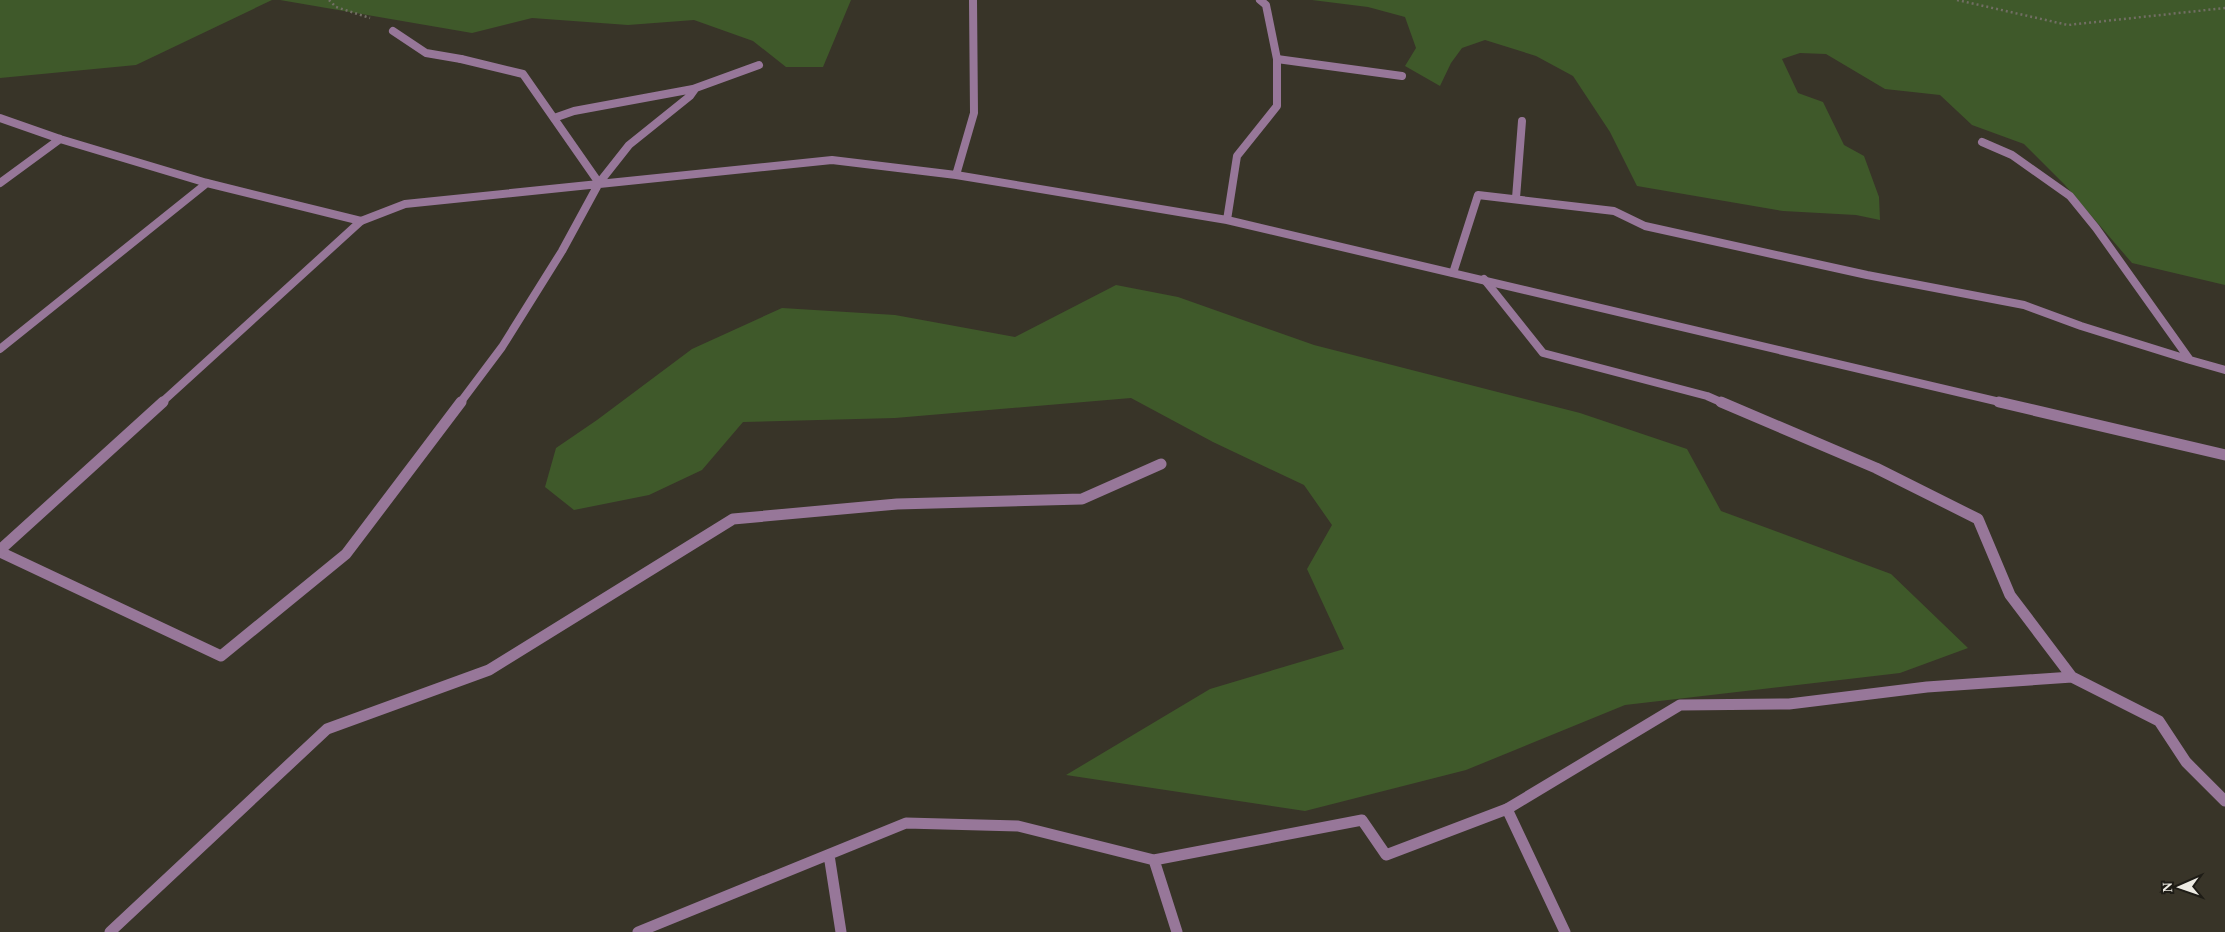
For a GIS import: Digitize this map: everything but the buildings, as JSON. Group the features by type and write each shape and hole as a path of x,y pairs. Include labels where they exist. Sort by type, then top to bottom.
{"street":[{"path":"956,175 974,113 973,0"},
{"path":"1227,220 1237,156 1277,106 1277,59 1266,5 1260,0"},
{"path":"393,31 426,53 461,59 523,74 599,182"},
{"path":"1277,59 1402,76"},
{"path":"554,118 574,111 695,89 759,65"},
{"path":"695,89 690,96 629,144 599,182 562,251 502,347 346,554 221,656 0,551 360,221 405,204 599,182 832,160 956,175 1227,220 2225,455"},
{"path":"0,118 60,139 207,183 360,221"},
{"path":"1516,198 1522,122"},
{"path":"0,183 60,139"},
{"path":"1982,142 2012,155 2070,196 2096,228 2190,360"},
{"path":"0,349 207,183"},
{"path":"1453,273 1478,195 1516,198 1614,211 1645,226 1867,275 2024,305 2081,326 2225,370"},
{"path":"1484,279 1544,354 1707,396 1876,468 1978,519 2010,595 2072,677 2159,721 2186,762 2225,801"},
{"path":"110,932 327,729 489,670 733,519 897,504 1082,499 1161,464"},
{"path":"638,932 906,822 1018,826 1154,860 1362,820 1386,856 1507,809 1680,705 1789,704 1927,687 2072,677"},
{"path":"1507,809 1564,932"},
{"path":"829,855 841,932"},
{"path":"1154,860 1177,932"}],"path":[{"path":"329,0 336,8 382,21 393,31"},
{"path":"1957,0 2068,26 2225,8"}],"green space":[{"path":"0,0 272,0 136,65 0,78"},
{"path":"280,0 851,0 823,67 786,67 753,41 694,20 628,25 532,18 472,33"},
{"path":"1312,0 2225,0 2225,285 2132,263 2064,184 2024,144 1972,125 1940,95 1885,89 1826,54 1800,53 1782,59 1798,93 1823,102 1844,145 1864,156 1879,197 1880,220 1856,215 1783,211 1637,186 1610,132 1573,76 1536,56 1485,40 1462,48 1451,63 1440,86 1405,66 1416,48 1405,17 1368,7"},
{"path":"1116,285 1178,297 1314,345 1580,413 1687,449 1721,511 1891,574 1968,648 1900,673 1625,705 1466,770 1305,811 1066,775 1210,689 1344,649 1307,569 1332,525 1304,485 1213,442 1131,398 895,418 743,422 702,470 649,495 574,510 545,487 556,448 692,349 782,308 895,315 1015,337"}]}
